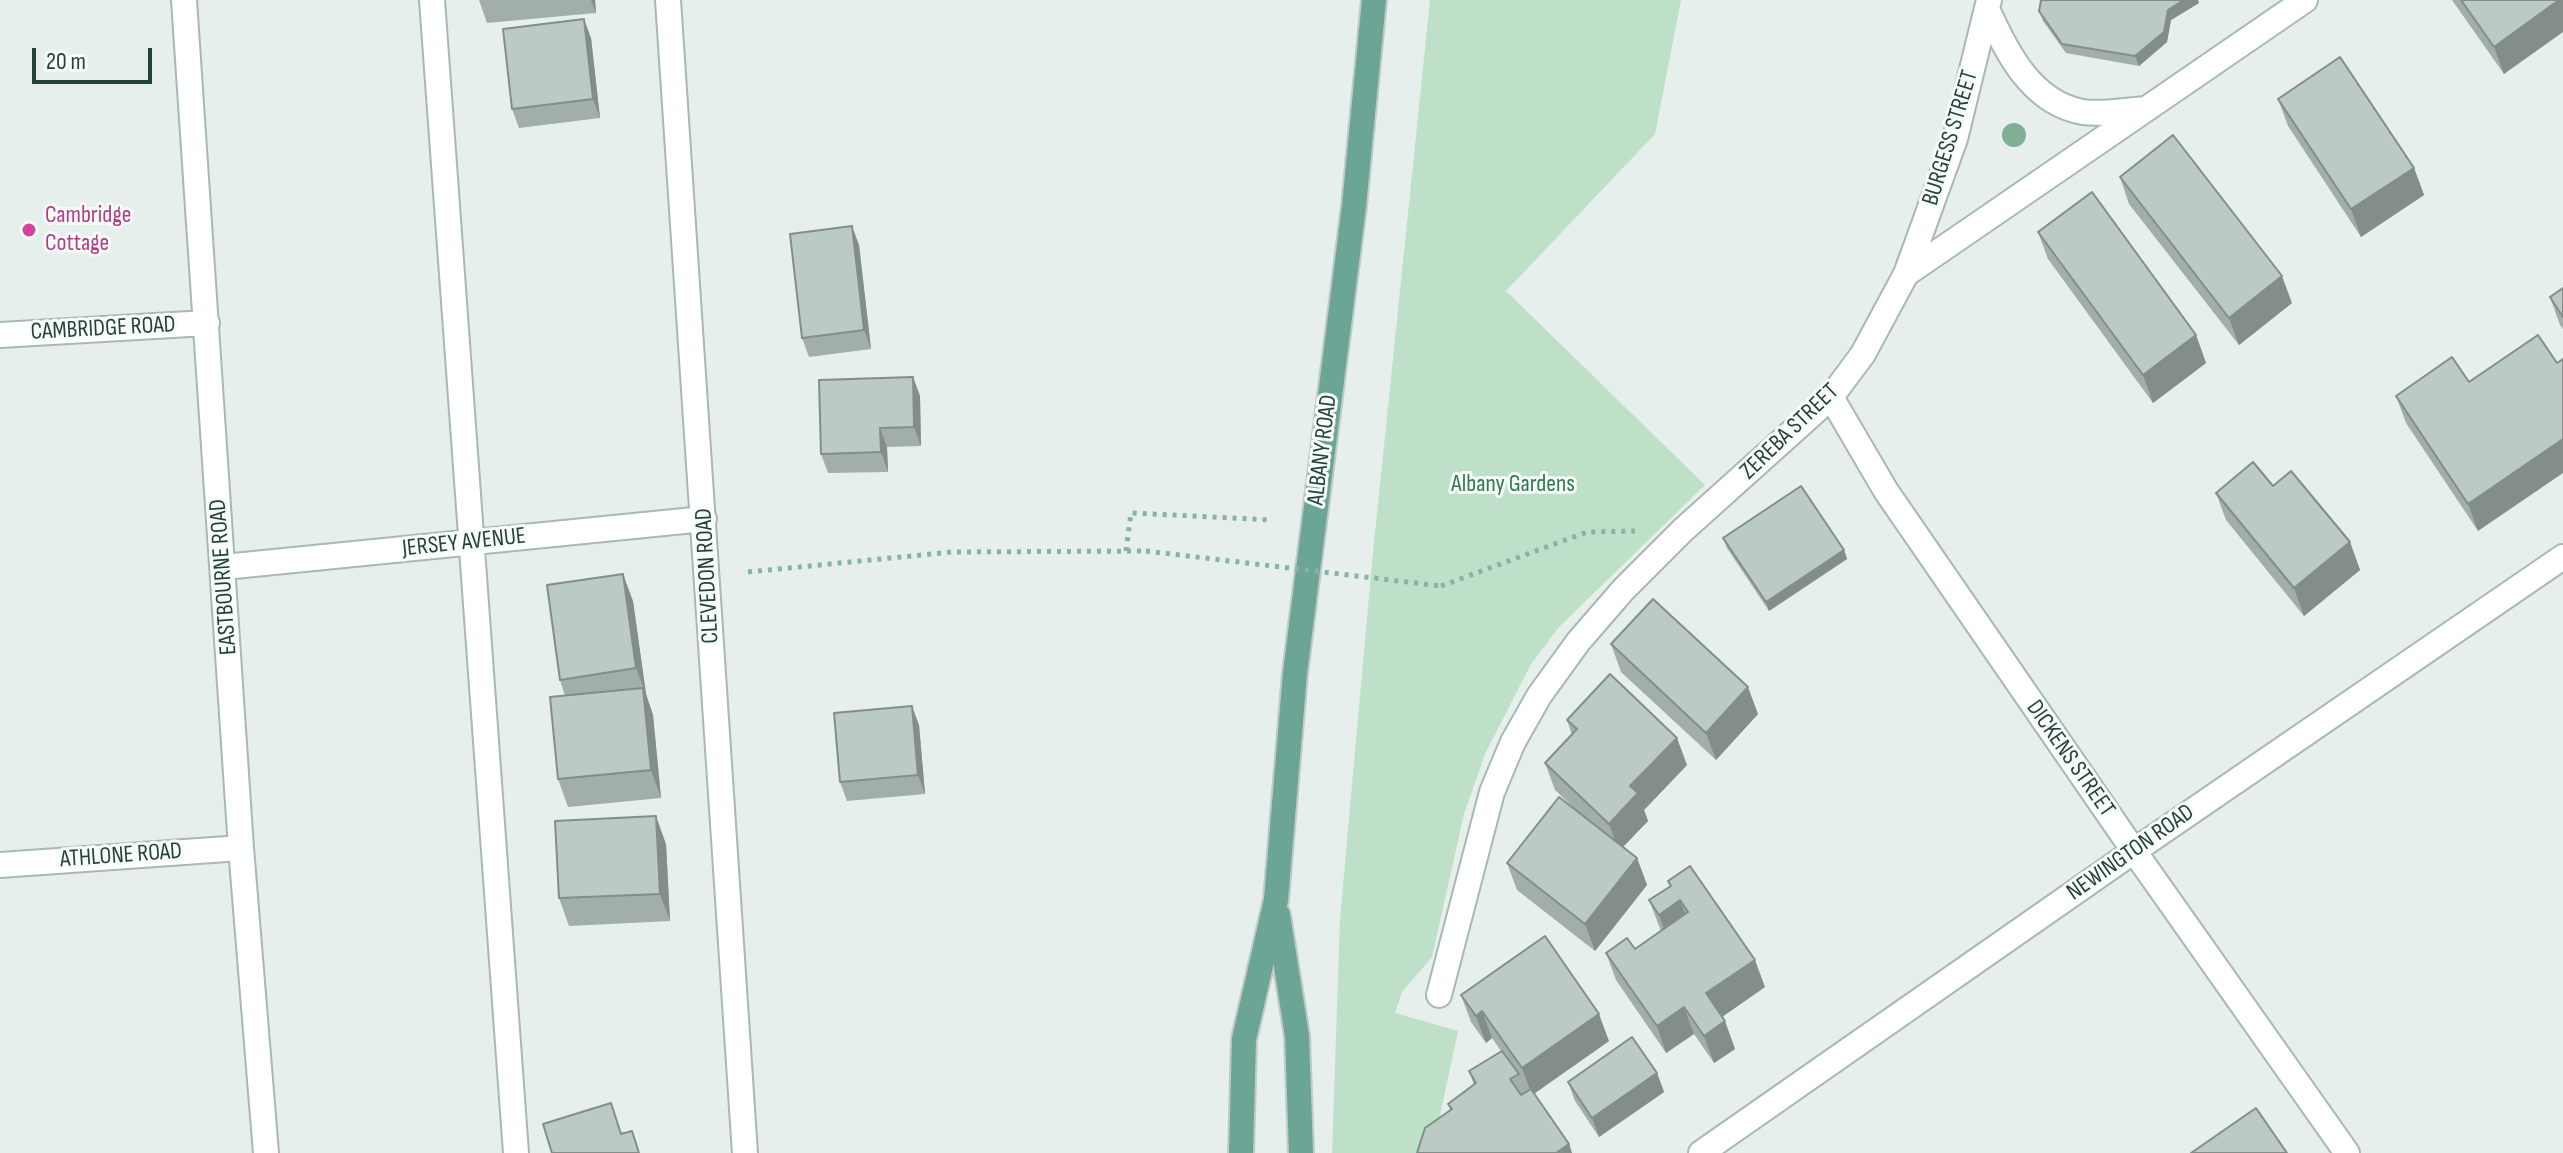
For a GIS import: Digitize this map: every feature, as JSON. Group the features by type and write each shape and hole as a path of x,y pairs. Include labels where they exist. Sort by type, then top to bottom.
{"main road":[{"name":"ALBANY ROAD","path":"1241,1153 1244,1039 1276,900 1295,673 1354,206 1374,0"},
{"name":"ALBANY ROAD","path":"1276,900 1297,1036 1301,1153"}],"street":[{"name":"EASTBOURNE ROAD","path":"184,0 241,848 266,1153"},
{"path":"432,0 516,1153"},
{"name":"CLEVEDON ROAD","path":"668,0 745,1153"},
{"name":"ZEREBA STREET","path":"1439,995 1492,792 1513,742 1539,696 1578,642 1623,590 1683,530 1831,397 1863,354 1906,274 2305,0"},
{"path":"1988,5 2004,46 2018,68 2034,86 2058,103 2083,112 2148,109"},
{"name":"BURGESS STREET","path":"1906,274 1955,139 1988,5"},
{"name":"CAMBRIDGE ROAD","path":"0,335 207,323"},
{"name":"DICKENS STREET","path":"1831,397 1886,491 2347,1153"},
{"name":"JERSEY AVENUE","path":"224,567 704,519"},
{"name":"NEWINGTON ROAD","path":"1701,1153 2563,557"},
{"name":"ATHLONE ROAD","path":"0,865 241,848"}],"path":[{"path":"1126,551 1131,513 1270,520"},
{"path":"748,572 952,552 1146,551 1441,586 1587,532 1683,530"}],"green space":[{"name":"Albany Gardens","path":"1430,0 1681,0 1655,134 1506,291 1705,485 1560,626 1531,664 1485,754 1464,814 1432,957 1402,992 1395,1013 1458,1031 1432,1153 1332,1153 1340,919 1372,562"}],"building":[{"path":"2041,0 2184,0 2168,10 2164,32 2135,56 2062,44 2039,11"},
{"path":"2461,0 2559,0 2494,47"},
{"path":"584,19 593,99 512,109 503,29"},
{"path":"2340,57 2414,168 2351,209 2278,99"},
{"path":"2173,135 2282,276 2229,318 2120,177"},
{"path":"2092,192 2196,335 2143,375 2038,232"},
{"path":"852,226 864,330 802,338 790,234"},
{"path":"2563,288 2563,317 2550,297"},
{"path":"2538,335 2557,363 2563,359 2563,439 2468,504 2396,396 2452,357 2469,382"},
{"path":"913,377 914,427 880,428 881,452 821,454 819,380"},
{"path":"2253,462 2273,486 2291,471 2350,542 2294,588 2216,493"},
{"path":"1801,486 1844,550 1766,602 1723,538"},
{"path":"623,574 636,668 560,680 547,585"},
{"path":"1653,599 1748,687 1706,733 1611,644"},
{"path":"1610,674 1677,738 1630,786 1638,793 1609,824 1545,763 1577,729 1567,720"},
{"path":"643,688 651,770 558,779 550,697"},
{"path":"912,706 918,775 840,782 834,713"},
{"path":"1559,797 1637,858 1585,924 1507,863"},
{"path":"656,816 660,894 559,898 555,821"},
{"path":"1690,866 1755,960 1706,993 1725,1021 1704,1036 1684,1007 1657,1026 1606,953 1627,938 1635,949 1688,912 1680,900 1659,915 1649,900 1671,886 1668,881"},
{"path":"1545,936 1599,1014 1522,1068 1482,1011 1476,1016 1461,995"},
{"path":"1632,1037 1657,1073 1592,1118 1568,1082"},
{"path":"1502,1051 1519,1074 1510,1079 1521,1095 1531,1089 1569,1144 1556,1153 1417,1153 1425,1128 1452,1109 1448,1104 1476,1083 1469,1071"},
{"path":"611,1103 621,1134 632,1131 639,1153 552,1153 543,1124"},
{"path":"2256,1108 2287,1153 2191,1153"}],"place":[{"name":"Cambridge Cottage","path":"29,230"}]}
